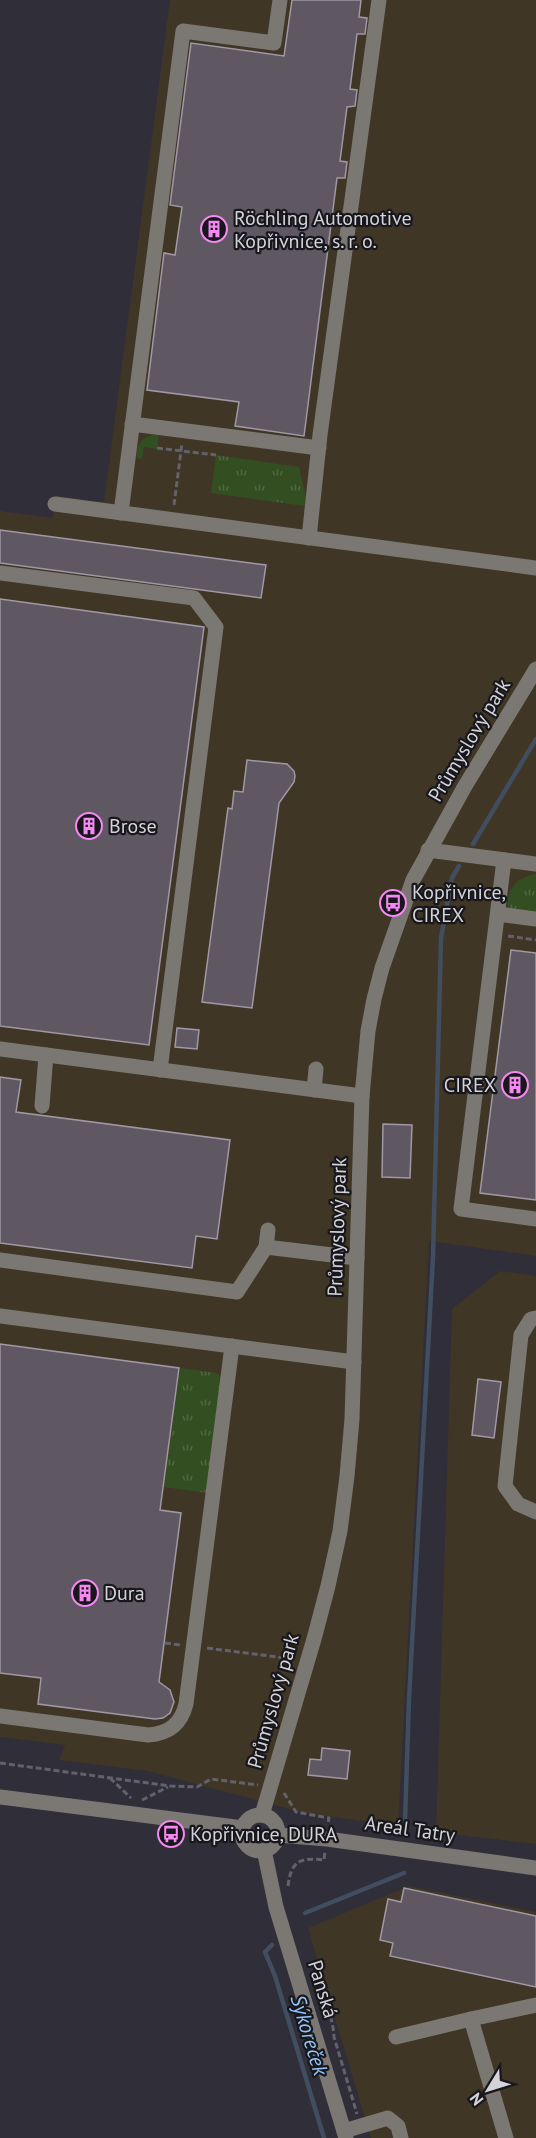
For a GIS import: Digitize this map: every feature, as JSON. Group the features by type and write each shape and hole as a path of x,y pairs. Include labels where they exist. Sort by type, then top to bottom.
{"street":[{"path":"121,513 183,31 274,43 280,0"},
{"path":"309,538 379,0"},
{"path":"132,424 319,448"},
{"path":"55,504 536,568"},
{"path":"0,573 194,598 216,627 160,1070"},
{"name":"Průmyslový park","path":"261,1815 263,1786 314,1639 340,1532 347,1476 354,1362 362,1096 368,1031 374,999 413,880 428,850 536,669"},
{"path":"428,850 536,864"},
{"path":"504,860 461,1209 536,1219"},
{"path":"498,914 536,919"},
{"path":"0,1049 362,1096"},
{"path":"42,1106 46,1055"},
{"path":"314,1090 315,1069"},
{"path":"0,1260 237,1292 266,1247 268,1230"},
{"path":"266,1247 357,1258"},
{"path":"0,1316 354,1362"},
{"path":"536,1318 531,1319 521,1335 505,1486 518,1504 536,1512"},
{"path":"0,1716 148,1735 165,1732 172,1728 184,1713 232,1346"},
{"path":"0,1797 243,1828"},
{"path":"261,1815 267,1816 276,1824 278,1835 274,1845 264,1850 252,1849 242,1834 243,1828 250,1818 261,1815"},
{"name":"Areál Tatry","path":"278,1835 327,1839 536,1868"},
{"name":"Panská","path":"264,1850 276,1907 345,2134"},
{"path":"396,2037 536,2005"},
{"path":"471,2019 506,2138"},
{"path":"345,2134 361,2126 388,2118 398,2126 402,2138"}],"path":[{"path":"173,510 184,431"},
{"path":"157,448 216,456"},
{"path":"505,935 536,940"},
{"path":"165,1643 298,1660"},
{"path":"0,1763 170,1786 197,1787 211,1779 263,1786 286,1795 296,1812 329,1818 324,1860 300,1861 293,1866 289,1874 288,1888"},
{"path":"110,1778 130,1798 136,1799"},
{"path":"142,1800 170,1786"},
{"path":"317,1991 326,2003 330,2014 334,2037 361,2126"}],"shaded area":[{"path":"170,0 536,0 536,1256 429,1241 398,1826 304,1813 148,1771 59,1760 65,1745 0,1737 0,511 53,518 56,496 104,502"},
{"path":"500,1271 536,1276 536,1844 436,1832 452,1309"},
{"path":"409,1886 536,1912 536,2138 371,2138 308,1928"}],"green space":[{"path":"152,435 159,435 157,449 144,447 142,459 137,458 140,443"},
{"path":"216,455 299,467 306,498 305,506 211,493"},
{"path":"536,874 536,913 508,908 511,889 524,878"},
{"path":"180,1368 217,1373 221,1378 207,1493 164,1487"}],"building":[{"name":"Röchling Automotive Kopřivnice, s. r. o.","path":"292,0 361,0 359,17 367,18 365,34 357,34 350,89 357,90 355,106 347,107 340,161 347,162 345,178 337,178 304,436 235,426 239,402 147,390 164,253 175,255 182,207 170,205 191,43 284,56"},
{"path":"0,530 266,565 261,598 0,563"},
{"name":"Brose","path":"0,599 204,627 149,1045 0,1026"},
{"path":"247,760 287,764 294,771 295,776 294,782 279,803 252,1008 202,1002 228,808 232,809 234,791 243,792"},
{"name":"CIREX","path":"511,950 536,953 536,1200 480,1193"},
{"path":"177,1028 199,1030 197,1049 175,1047"},
{"path":"0,1077 21,1080 16,1112 230,1140 217,1239 196,1236 192,1268 0,1243"},
{"path":"383,1124 412,1125 410,1178 382,1177"},
{"name":"Dura","path":"0,1344 179,1368 160,1510 181,1513 159,1682 170,1690 174,1702 170,1713 163,1718 155,1719 38,1704 41,1678 0,1673"},
{"path":"478,1379 501,1382 494,1438 472,1435"},
{"path":"322,1748 350,1751 347,1779 308,1775 310,1759 321,1760"},
{"path":"404,1888 536,1916 536,1987 390,1956 393,1943 380,1940 388,1899 401,1902"}],"waterway":[{"path":"473,844 536,739"},
{"path":"405,1821 409,1699 433,1257 441,938 452,878 459,866"},
{"name":"Sýkoreček","path":"305,1913 404,1873"},
{"name":"Sýkoreček","path":"272,1945 265,1952 275,1976 324,2138"}],"place":[{"name":"Röchling Automotive Kopřivnice, s. r. o.","path":"214,229"},
{"name":"Brose","path":"89,826"},
{"name":"Kopřivnice, CIREX","path":"393,903"},
{"name":"CIREX","path":"515,1085"},
{"name":"Dura","path":"85,1593"},
{"name":"Kopřivnice, DURA","path":"171,1834"}]}
